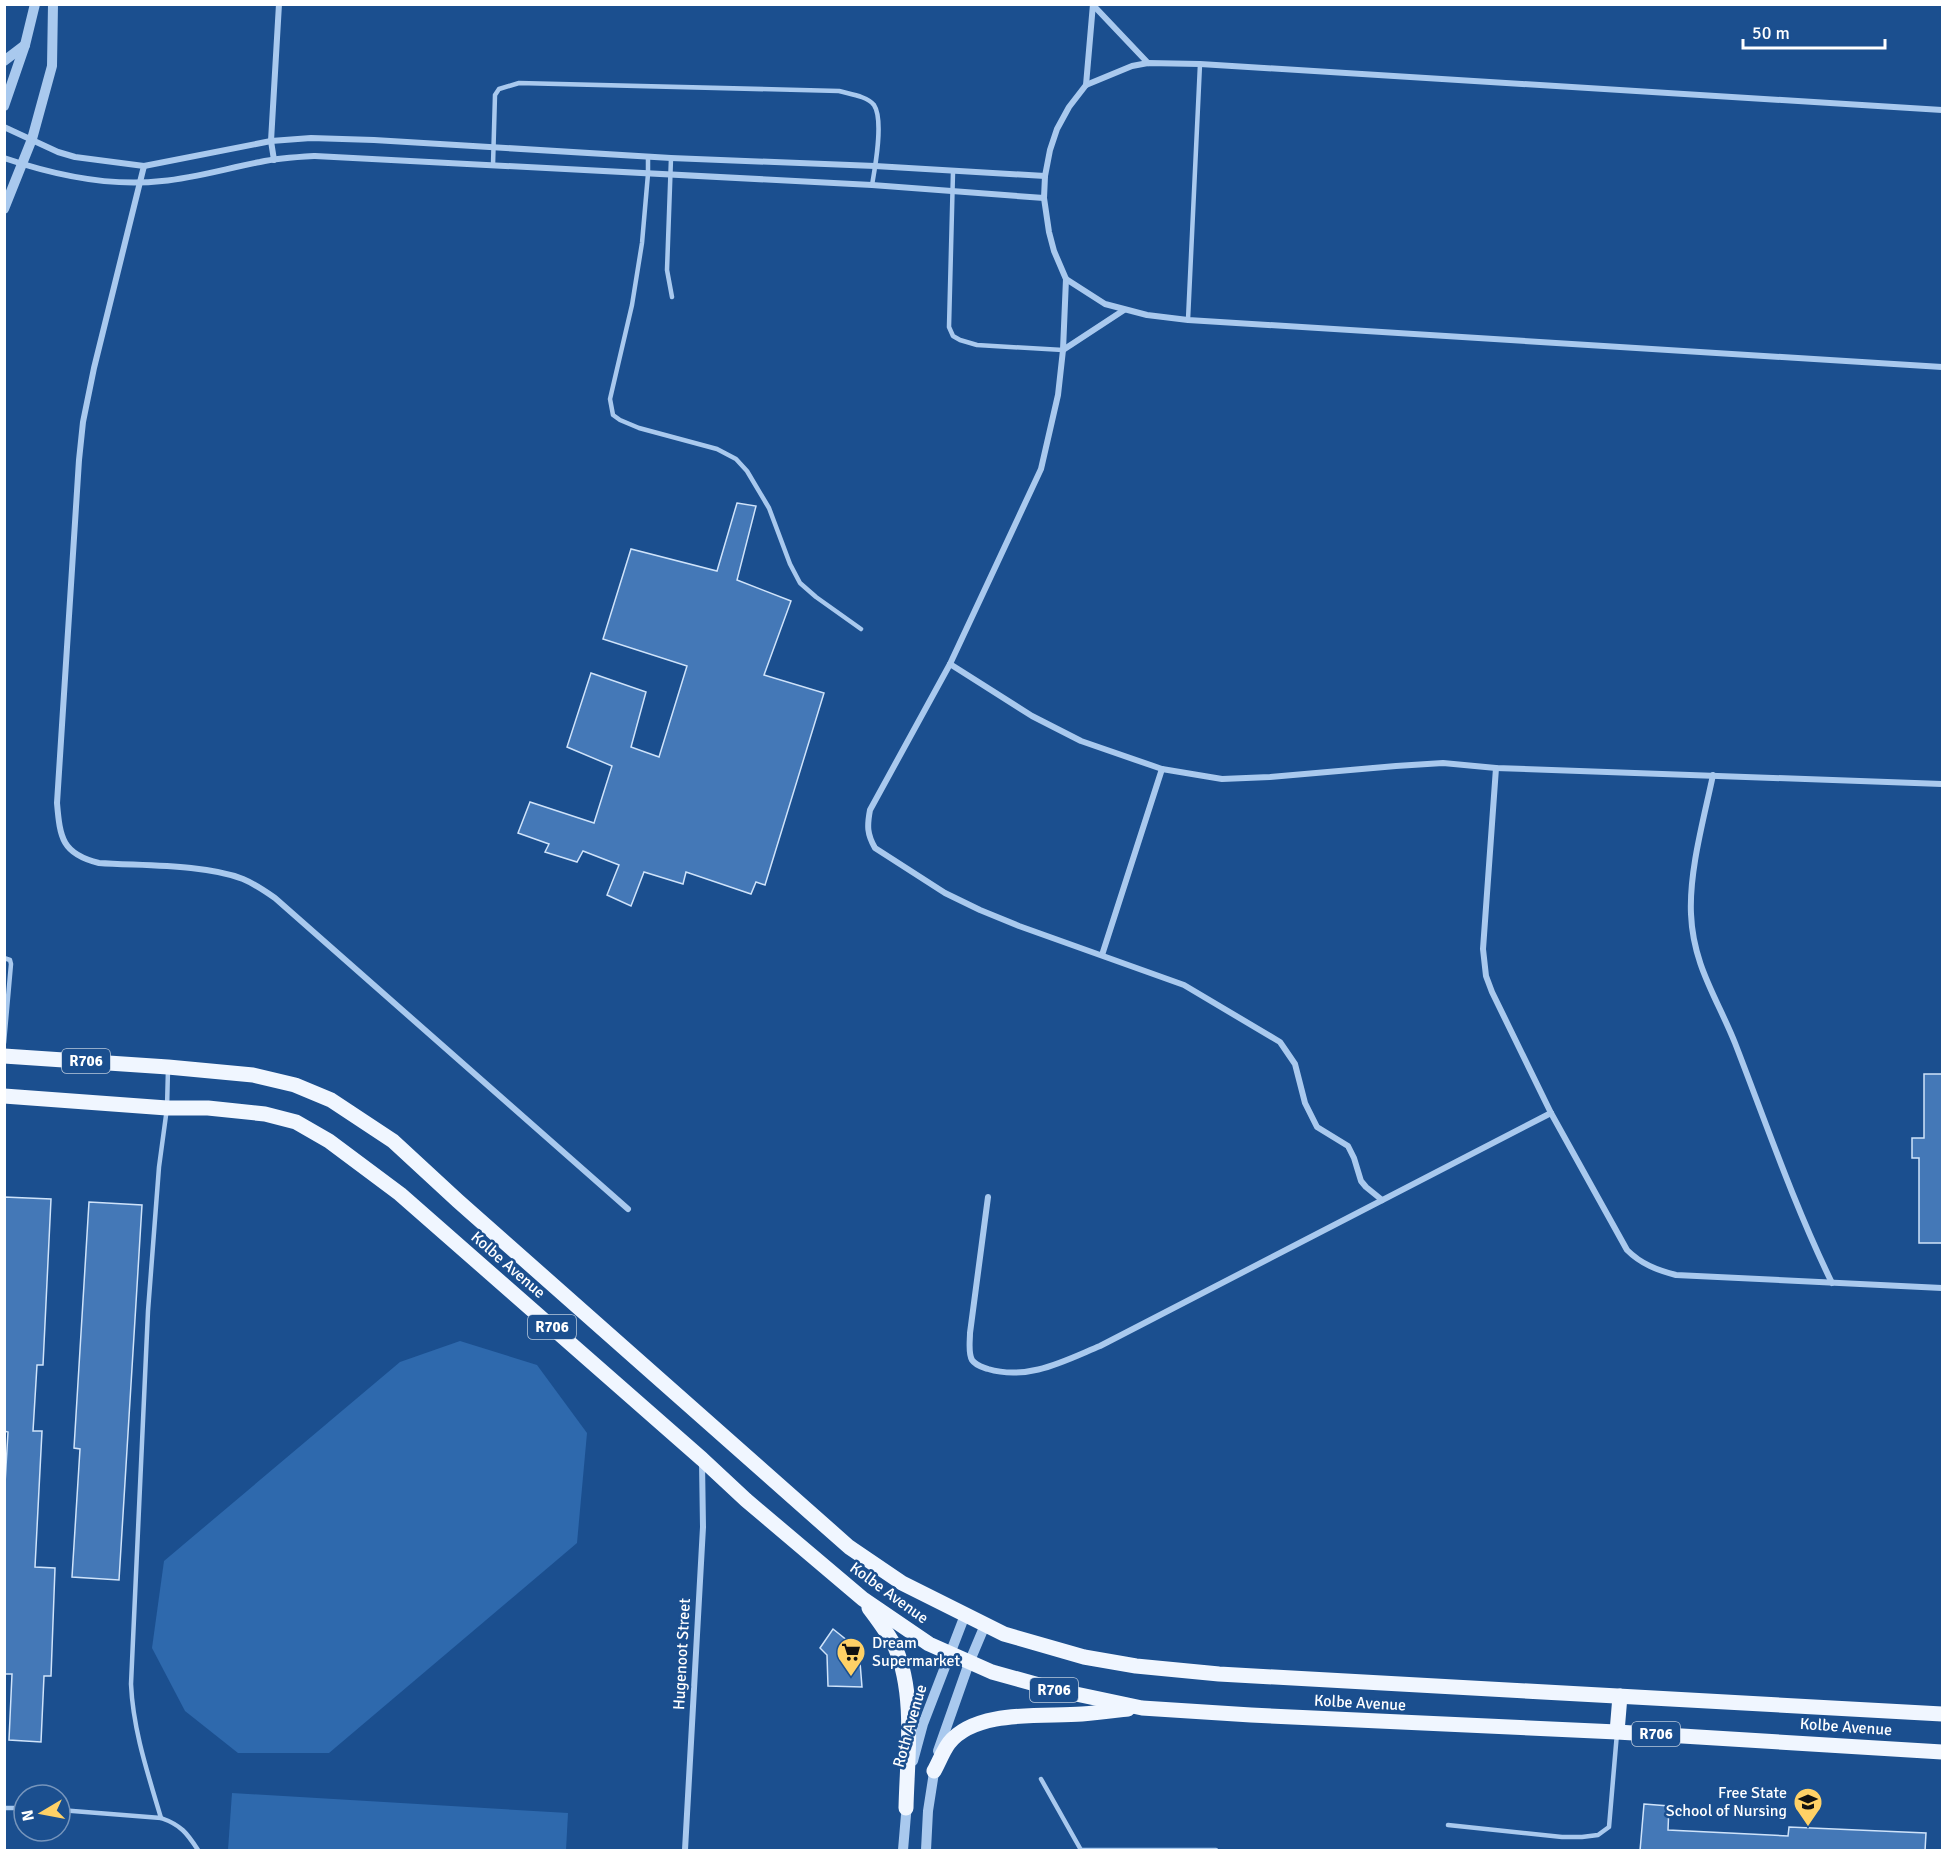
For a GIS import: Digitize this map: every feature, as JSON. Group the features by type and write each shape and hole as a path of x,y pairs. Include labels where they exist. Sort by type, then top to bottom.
{"main road":[{"name":"Kolbe Avenue","path":"4,1056 253,1075 295,1085 331,1100 357,1115 393,1141 849,1547 902,1583 1004,1634 1084,1657 1136,1666 1219,1674 1942,1714"},
{"name":"Kolbe Avenue","path":"4,1096 166,1108 208,1108 265,1114 296,1122 330,1141 400,1194 755,1508 863,1599 929,1644 992,1672 1057,1690 1142,1708 1358,1722 1617,1732 1942,1752"},
{"path":"863,1599 894,1646 904,1672 908,1720 906,1809"},
{"path":"1617,1732 1620,1696"},
{"path":"934,1771 950,1742 964,1731 979,1724 1031,1716 1142,1708"}],"street":[{"path":"4,106 25,45 35,4"},
{"path":"4,209 32,139 52,66 53,4"},
{"path":"274,160 272,141 279,4"},
{"path":"1093,5 1148,63"},
{"path":"1086,85 1093,5"},
{"path":"4,61 25,45"},
{"path":"1382,1200 1361,1181 1348,1146 1317,1128 1305,1103 1295,1064 1280,1042 1184,985 1019,926 945,893 875,848 868,837 867,825 870,810 950,664 1041,469 1059,395 1063,350 1066,279 1054,251 1044,198 1045,176 1057,129 1069,107 1086,85 1132,66 1148,63 1200,64 1942,110"},
{"path":"4,127 58,152 75,157 144,166 272,141 321,138 648,157 875,166 1045,176"},
{"path":"4,158 95,180 139,183 163,181 274,160 315,156 872,185 1044,198"},
{"path":"144,166 94,368 83,422 57,803 59,826 64,842 72,852 85,860 201,870 243,879 260,888 275,898 628,1209"},
{"path":"1066,279 1105,304 1124,310 1188,320 1942,368"},
{"path":"1063,350 1124,310"},
{"path":"950,664 1032,716 1082,741 1162,770 1222,779 1443,763 1496,768 1942,784"},
{"path":"1496,768 1483,949 1486,976 1551,1113 1627,1250 1635,1259 1676,1275 1942,1288"},
{"path":"1102,955 1162,770"},
{"path":"1713,775 1698,847 1692,890 1691,914 1695,948 1705,978 1734,1041 1808,1232 1832,1283"},
{"path":"988,1197 969,1349 977,1365 995,1371 1032,1372 1100,1346 1551,1113"},
{"name":"Hugenoot Street","path":"685,1851 703,1527 702,1459"},
{"name":"Roth Avenue","path":"903,1851 906,1809 922,1724 965,1615"},
{"name":"Roth Avenue","path":"926,1851 928,1811 939,1749 985,1625"}],"lane":[{"path":"1188,320 1200,64"},
{"path":"493,165 495,95 499,89 519,83 839,91 865,99 874,106 878,117 872,185"},
{"path":"648,157 642,243 633,305 610,399 613,415 639,428 717,449 736,459 747,471 770,508 789,564 800,583 861,628"},
{"path":"671,158 667,270 672,297"},
{"path":"953,172 949,327 953,336 977,345 1063,350"},
{"path":"4,958 10,960 11,964 4,1043"},
{"path":"161,1818 136,1728 131,1684 148,1311 168,1067"},
{"path":"1448,1825 1562,1837 1598,1835 1609,1827 1617,1732"},
{"path":"1041,1779 1081,1850 1216,1851"},
{"path":"72,1811 161,1818 174,1823 186,1833 198,1851"}],"shaded area":[{"path":"460,1341 537,1365 587,1433 577,1543 329,1753 238,1753 185,1711 152,1648 164,1561 400,1362"},
{"path":"232,1793 568,1813 566,1850 228,1850"}],"building":[{"path":"737,503 756,506 737,580 791,601 764,675 824,693 765,885 756,882 751,894 686,872 683,884 644,872 631,906 607,895 619,865 583,851 577,862 545,852 549,844 518,833 530,802 594,823 612,766 567,747 591,673 646,692 631,747 659,757 687,666 603,639 631,549 717,571"},
{"path":"1924,1074 1942,1074 1942,1243 1919,1243 1919,1158 1912,1158 1912,1138 1924,1138"},
{"path":"4,1197 51,1199 43,1365 37,1365 33,1431 42,1431 35,1567 55,1568 51,1676 44,1676 41,1742 9,1740 12,1674 4,1674 4,1501 8,1432 4,1431"},
{"path":"89,1202 142,1205 119,1580 72,1577 80,1449 74,1448"},
{"path":"833,1629 859,1650 862,1687 828,1686 827,1655 820,1648"},
{"name":"Free State School of Nursing","path":"1644,1804 1669,1806 1668,1830 1788,1836 1789,1827 1926,1833 1925,1851 1640,1851"}],"place":[{"name":"Dream Supermarket","path":"851,1678"},
{"name":"Free State School of Nursing","path":"1808,1828"}]}
